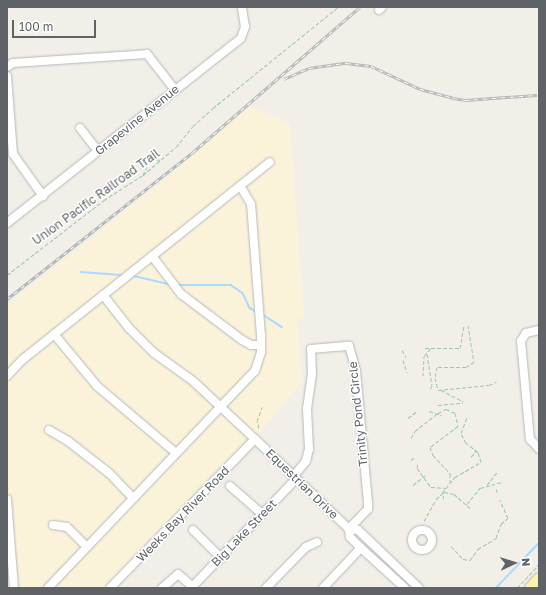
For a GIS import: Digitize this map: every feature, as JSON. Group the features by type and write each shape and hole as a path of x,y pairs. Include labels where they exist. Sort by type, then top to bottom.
{"main road":[{"path":"530,588 539,578"}],"street":[{"name":"Grapevine Avenue","path":"7,223 241,38 245,27 242,7"},
{"path":"7,67 13,63 147,54 175,90"},
{"path":"7,76 10,149 18,163 43,196"},
{"path":"80,128 98,152"},
{"path":"7,376 22,360 270,162"},
{"path":"48,588 255,371 261,345 252,204 240,186"},
{"path":"152,256 182,294 242,340 251,345 261,345"},
{"name":"Equestrian Drive","path":"103,295 134,333 154,353 193,381 219,408 255,439 349,529 358,530 419,588"},
{"path":"539,330 526,333 521,341 530,439 539,449"},
{"path":"54,334 97,386 176,453"},
{"name":"Trinity Pond Circle","path":"294,478 306,461 309,449 307,409 312,375 311,349 349,346 356,371 368,508 349,529"},
{"path":"49,430 68,441 109,473 133,498"},
{"name":"Weeks Bay River Road","path":"110,588 255,439"},
{"name":"Big Lake Street","path":"193,587 294,478"},
{"path":"230,486 262,514"},
{"path":"7,499 14,588"},
{"path":"53,525 67,528 87,547"},
{"name":"Equestrian Drive","path":"349,529 350,537 404,588"},
{"path":"192,530 221,558"},
{"path":"266,588 306,547 317,542"},
{"path":"323,588 361,548"},
{"path":"162,588 178,574 193,587"}],"path":[{"name":"Union Pacific Railroad Trail","path":"7,275 104,200 143,175 161,160 212,108 338,7"},
{"path":"143,175 150,159 161,160"},
{"path":"425,348 460,348 464,325"},
{"path":"438,405 463,402 440,389 435,378 437,367 466,367 474,362 468,325"},
{"path":"424,376 424,356 431,348"},
{"path":"402,350 406,357"},
{"path":"427,354 432,385 430,390"},
{"path":"403,360 407,372"},
{"path":"440,389 489,385 496,382"},
{"path":"259,428 257,421 262,407"},
{"path":"411,438 415,431 438,413 449,410 455,413 459,420 456,428 430,447 432,455 450,473 450,482 447,488 428,510 424,521"},
{"path":"429,411 441,414"},
{"path":"408,418 416,412"},
{"path":"450,482 481,462 477,450 466,443 460,433 467,417"},
{"path":"471,457 477,450"},
{"path":"418,464 417,468 426,476 434,488 447,488"},
{"path":"487,486 497,472"},
{"path":"413,485 426,476"},
{"path":"467,504 476,491 487,486 503,482"},
{"path":"443,499 444,492"},
{"path":"442,493 454,494 470,508"},
{"path":"451,546 463,559 470,560 478,549 496,538 501,524 508,518 500,500"},
{"path":"517,588 539,564"}],"sand":[{"path":"251,106 290,124 304,317 297,317 302,382 255,439 105,588 7,588 7,305 167,177"}],"waterway":[{"path":"81,272 121,275"},
{"path":"134,276 168,284"},
{"path":"180,285 231,285 243,293 250,308 255,311"},
{"path":"262,314 282,327"},
{"path":"496,588 539,543"}],"railway":[{"path":"7,299 193,152 360,7"},
{"path":"284,79 309,68 346,63 371,66 420,89 453,98 465,100 537,95"}]}
